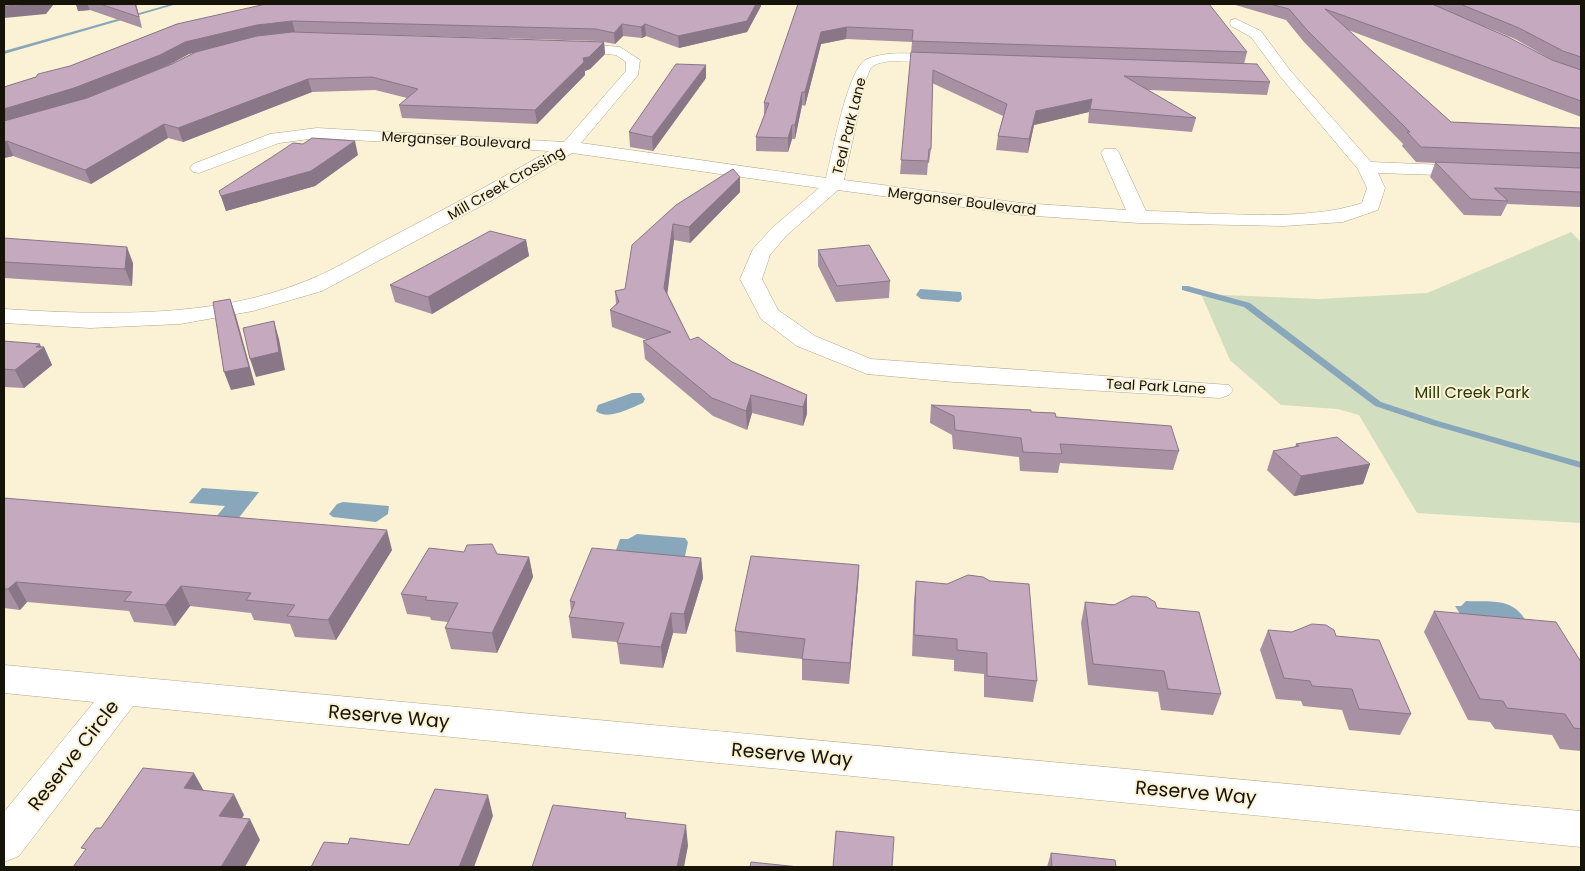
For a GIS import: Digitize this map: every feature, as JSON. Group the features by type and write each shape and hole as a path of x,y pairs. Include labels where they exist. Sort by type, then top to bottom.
{"street":[{"name":"Merganser Boulevard","path":"199,168 276,138 317,133 569,147 1021,209 1139,217 1284,220 1343,216 1371,206 1376,188 1366,167 1284,72 1256,34 1236,24"},
{"name":"Mill Creek Crossing","path":"4,316 90,321 180,318 253,304 314,286 489,194 569,147 633,72 633,60 620,50 548,46"},
{"name":"Teal Park Lane","path":"966,61 896,58 874,60 864,66 859,79 834,184 779,232 760,253 751,279 769,314 806,341 867,366 954,374 1220,390"},
{"path":"1264,71 1284,72"},
{"path":"317,133 329,119"},
{"path":"1110,153 1139,217"},
{"path":"1366,167 1484,172"},
{"name":"Reserve Way","path":"4,680 1581,829"},
{"name":"Reserve Circle","path":"4,843 124,691"}],"green space":[{"name":"Mill Creek Park","path":"1571,232 1581,242 1581,523 1417,513 1359,415 1338,409 1281,405 1230,360 1201,294 1319,299 1427,293"}],"water":[{"path":"920,289 961,292 962,299 959,302 921,299 916,295"},
{"path":"632,393 641,393 645,399 643,403 613,414 601,414 596,411 598,405"},
{"path":"202,488 259,492 234,524 211,523 225,506 189,503"},
{"path":"343,502 389,506 388,514 376,522 333,517 329,514 337,504"},
{"path":"637,534 685,538 688,542 685,556 673,561 616,550 620,539 628,539"},
{"path":"1466,601 1492,601 1508,604 1521,613 1526,621 1460,614 1455,606 1461,606"}],"building":[{"path":"4,4 35,4 4,6"},
{"path":"100,4 135,4 139,17"},
{"path":"266,4 756,4 747,21 678,36 645,24 641,27 622,24 614,33 596,29 292,21 257,25 185,42 160,55 74,88 4,109 4,87 36,77 38,74 70,66 177,24"},
{"path":"798,4 1209,4 1247,52 912,41 913,30 847,27 821,32 805,92 802,92 795,125 792,125 788,138 756,137 769,103 764,103"},
{"path":"1270,4 1432,4 1508,37 1552,60 1581,70 1581,101 1325,9 1451,122 1581,128 1581,153 1421,147 1407,132 1410,132 1307,30 1289,9"},
{"path":"1460,4 1581,4 1581,57 1563,51 1519,28"},
{"path":"292,32 604,42 589,57 583,58 584,62 535,110 399,105 418,89 372,77 308,79 178,128 164,124 85,170 7,141 4,142 4,121 87,98 172,64 196,52 257,36"},
{"path":"911,52 1257,64 1270,82 1124,76 1196,118 1090,109 1092,99 1036,111 1029,139 998,136 1007,104 933,70 931,149 929,149 928,161 901,160"},
{"path":"676,64 706,65 652,137 629,132"},
{"path":"312,138 355,141 311,171 221,196 219,191 293,143 303,144"},
{"path":"1435,162 1581,168 1581,192 1494,188 1508,201 1471,199"},
{"path":"733,169 740,177 689,227 673,224 664,288 690,340 698,337 732,362 807,395 803,407 751,395 746,411 712,398 643,341 671,332 610,310 619,302 615,291 625,289 632,245 676,205"},
{"path":"490,231 526,240 428,297 390,285"},
{"path":"4,238 127,247 125,269 4,262"},
{"path":"869,245 890,281 837,286 818,250"},
{"path":"230,299 249,367 224,372 213,302"},
{"path":"274,321 279,352 250,359 243,328"},
{"path":"4,341 40,344 36,347 44,347 15,370 4,369"},
{"path":"931,405 1031,410 1031,412 1055,413 1056,417 1171,426 1179,451 1060,444 1062,454 1023,452 1021,438 955,430 954,416"},
{"path":"1337,437 1370,464 1301,476 1273,451 1299,446 1296,444"},
{"path":"4,498 387,530 328,620 287,616 295,605 246,600 251,593 181,586 165,605 124,601 132,592 16,582 8,589 4,589"},
{"path":"492,544 497,554 529,557 492,633 445,628 458,603 425,600 427,597 401,594 429,548 464,552 467,545"},
{"path":"592,548 701,558 684,614 671,613 661,647 617,643 624,623 569,617 575,602 570,601"},
{"path":"751,556 859,565 850,663 802,659 805,639 735,631"},
{"path":"968,575 983,577 990,581 1029,584 1037,681 987,676 987,653 957,650 957,639 914,635 916,581 947,584"},
{"path":"1132,596 1147,597 1155,602 1157,608 1199,612 1221,694 1168,689 1164,671 1093,664 1085,602 1114,605"},
{"path":"1434,611 1556,622 1581,662 1581,729 1574,728 1565,714 1507,708 1503,701 1480,699"},
{"path":"1312,624 1326,625 1334,630 1336,636 1379,640 1411,714 1359,709 1352,689 1312,686 1310,681 1284,678 1268,630 1292,632"},
{"path":"143,768 194,773 184,788 234,794 219,816 250,819 221,867 73,867 86,849 81,848 96,828 101,828"},
{"path":"435,789 488,795 459,867 311,867 324,842 348,844 350,838 409,845"},
{"path":"553,805 626,813 625,818 686,825 677,867 532,867"},
{"path":"836,831 894,837 892,867 833,867"},
{"path":"1051,853 1115,860 1116,867 1052,867"},
{"path":"751,862 799,867 750,867"}],"waterway":[{"path":"4,53 175,4"},
{"path":"1185,288 1247,305 1378,404 1435,423 1581,465"}]}
